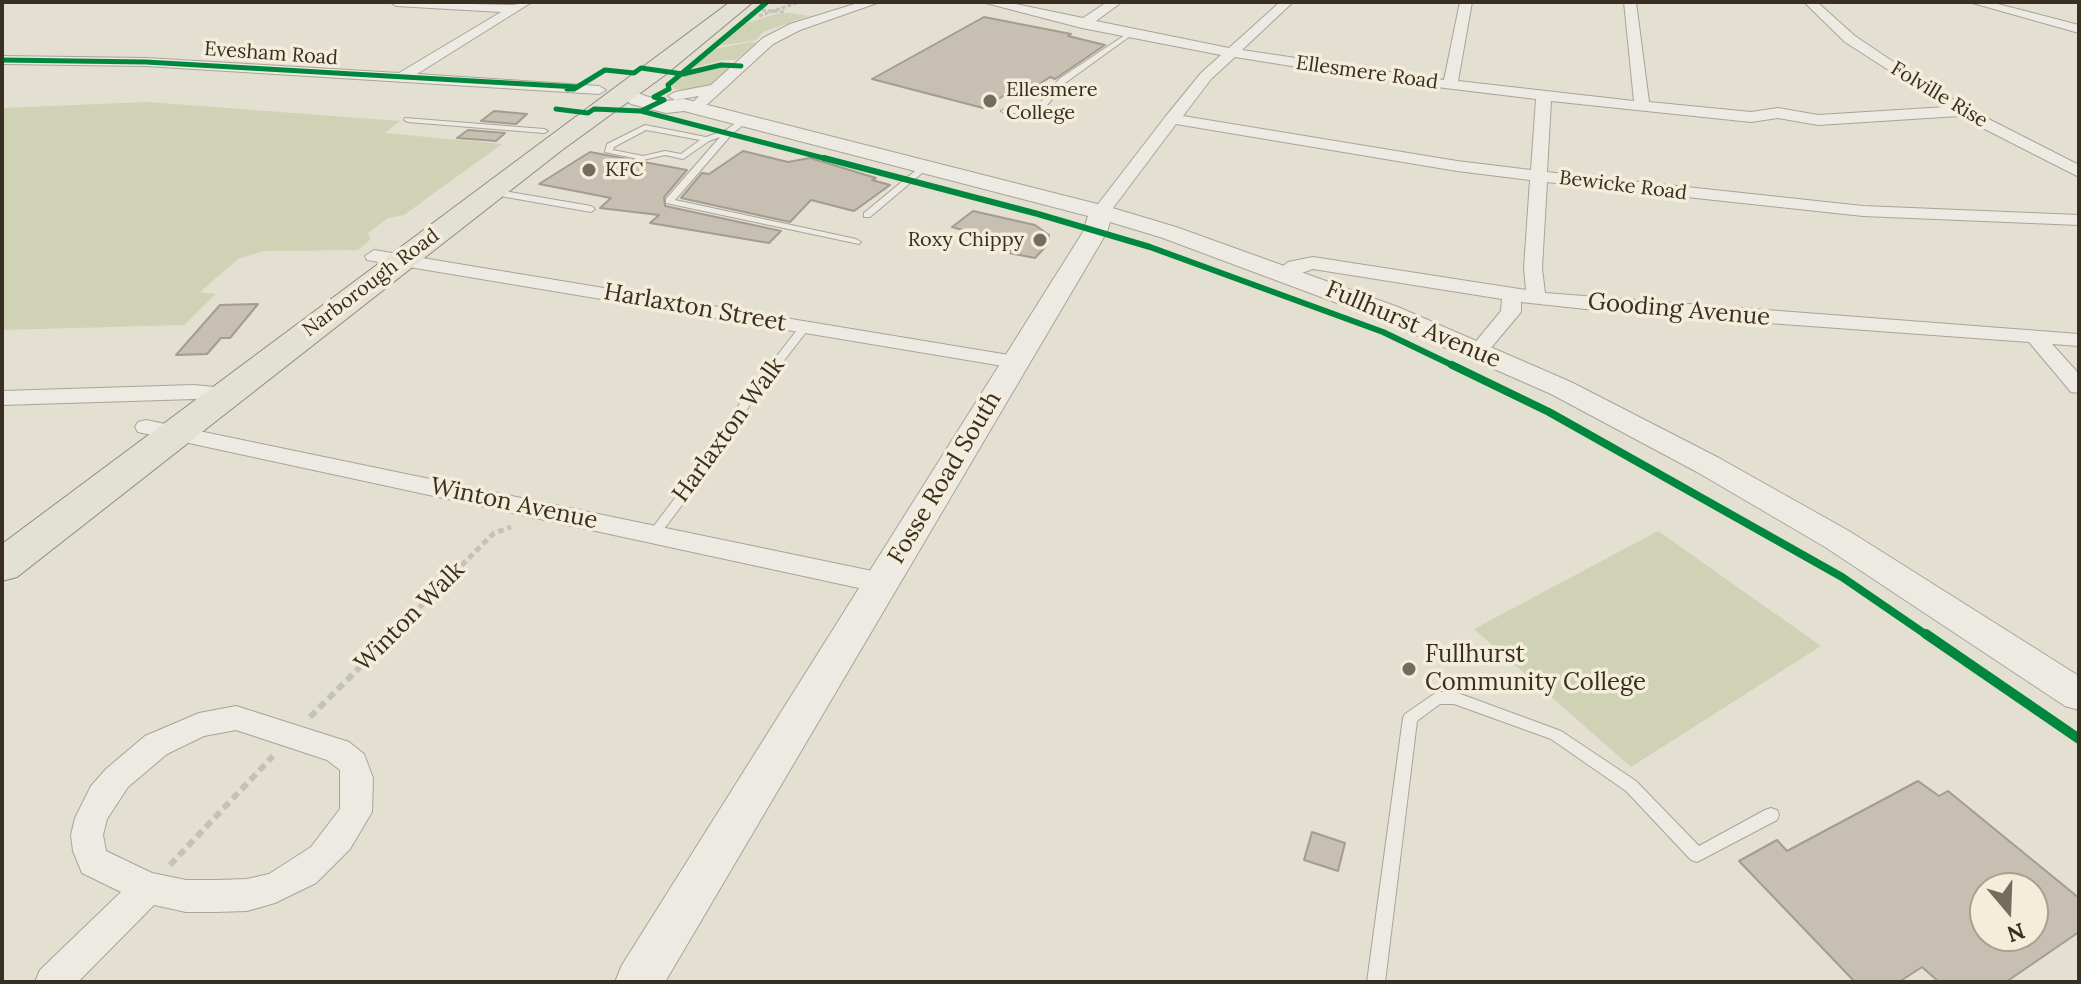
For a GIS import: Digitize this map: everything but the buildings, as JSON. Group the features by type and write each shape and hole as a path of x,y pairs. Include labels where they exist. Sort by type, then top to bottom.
{"main road":[{"name":"Narborough Road","path":"387,258 491,192 612,92 710,2"},
{"name":"Narborough Road","path":"2,532 161,430 210,394 387,258 544,131 748,10"},
{"name":"Narborough Road","path":"2,566 161,430"}],"street":[{"path":"396,2 521,6"},
{"path":"684,103 715,89 768,41 795,27 874,2"},
{"name":"Ellesmere Road","path":"988,2 1228,52 1450,85 1751,117 1795,125 1818,120 1962,111"},
{"path":"1082,24 1116,2"},
{"name":"Fosse Road South","path":"639,982 1095,232 1101,212 1171,119 1228,52 1287,2"},
{"path":"1450,85 1466,2"},
{"path":"1630,2 1642,107"},
{"name":"Folville Rise","path":"1810,2 1850,39 1962,111 2079,172"},
{"path":"1975,2 2079,29"},
{"path":"401,78 521,6"},
{"name":"Evesham Road","path":"2,60 160,63 538,87 548,91 578,93 612,92"},
{"path":"684,103 715,89"},
{"name":"Fullhurst Avenue","path":"612,92 666,107 684,103 736,127 924,168 1101,212 1284,273 1478,351 1561,388 1708,465 1837,539 2079,695"},
{"path":"1536,297 1533,268 1544,96"},
{"name":"Bewicke Road","path":"1171,119 1457,166 1539,176 1863,211 2079,220"},
{"name":"Harlaxton Street","path":"387,258 1015,362"},
{"name":"Gooding Avenue","path":"1284,273 1295,266 1313,263 1512,295 1719,314 2079,340"},
{"path":"1478,351 1511,312 1512,295"},
{"path":"2034,336 2079,387"},
{"path":"2,398 210,394"},
{"name":"Winton Avenue","path":"161,430 882,583"},
{"path":"245,719 338,751 353,763 358,778 356,812 323,857 304,872 275,888 247,895 186,896 148,888 94,862 87,835 102,796 117,778 156,745 215,720 245,719"},
{"path":"53,982 148,888"}],"lane":[{"path":"1005,111 1037,112 1062,81 1131,33"},
{"path":"408,120 544,131"},
{"path":"706,139 645,127 610,146 609,152 643,158 665,153 683,157 706,139 736,127"},
{"path":"736,127 669,201 856,242"},
{"path":"867,215 924,168"},
{"path":"491,192 591,209"},
{"name":"Harlaxton Walk","path":"654,534 730,433 744,405 805,327"},
{"path":"1376,982 1410,718 1437,698 1455,698 1556,735 1631,786 1697,855 1771,815"}],"path":[{"path":"748,10 799,2"}],"green space":[{"path":"789,13 809,16 763,32 756,40 719,46 744,24"},
{"path":"757,43 735,60 691,68 714,49"},
{"path":"720,66 730,67 712,84 697,90 675,89 671,85 683,76"},
{"path":"147,102 400,121 385,133 502,144 404,215 388,218 368,233 371,239 358,250 264,251 238,259 200,292 216,294 184,325 2,330 2,108"},
{"path":"1658,531 1821,646 1631,767 1474,629"}],"cycle path":[{"path":"641,111 664,100 654,97 669,89 668,85 767,2"},
{"path":"2,60 146,62 577,87"},
{"path":"567,89 574,89 605,70 634,73 641,68 683,74 721,65 741,66"},
{"path":"556,109 588,113 594,109 641,111 1038,214 1150,247 1383,332 1549,412 1842,577 2079,739"}],"place":[{"name":"Ellesmere College","path":"990,101"},
{"name":"KFC","path":"589,170"},
{"name":"Roxy Chippy","path":"1040,240"},
{"name":"Fullhurst Community College","path":"1409,669"}]}
